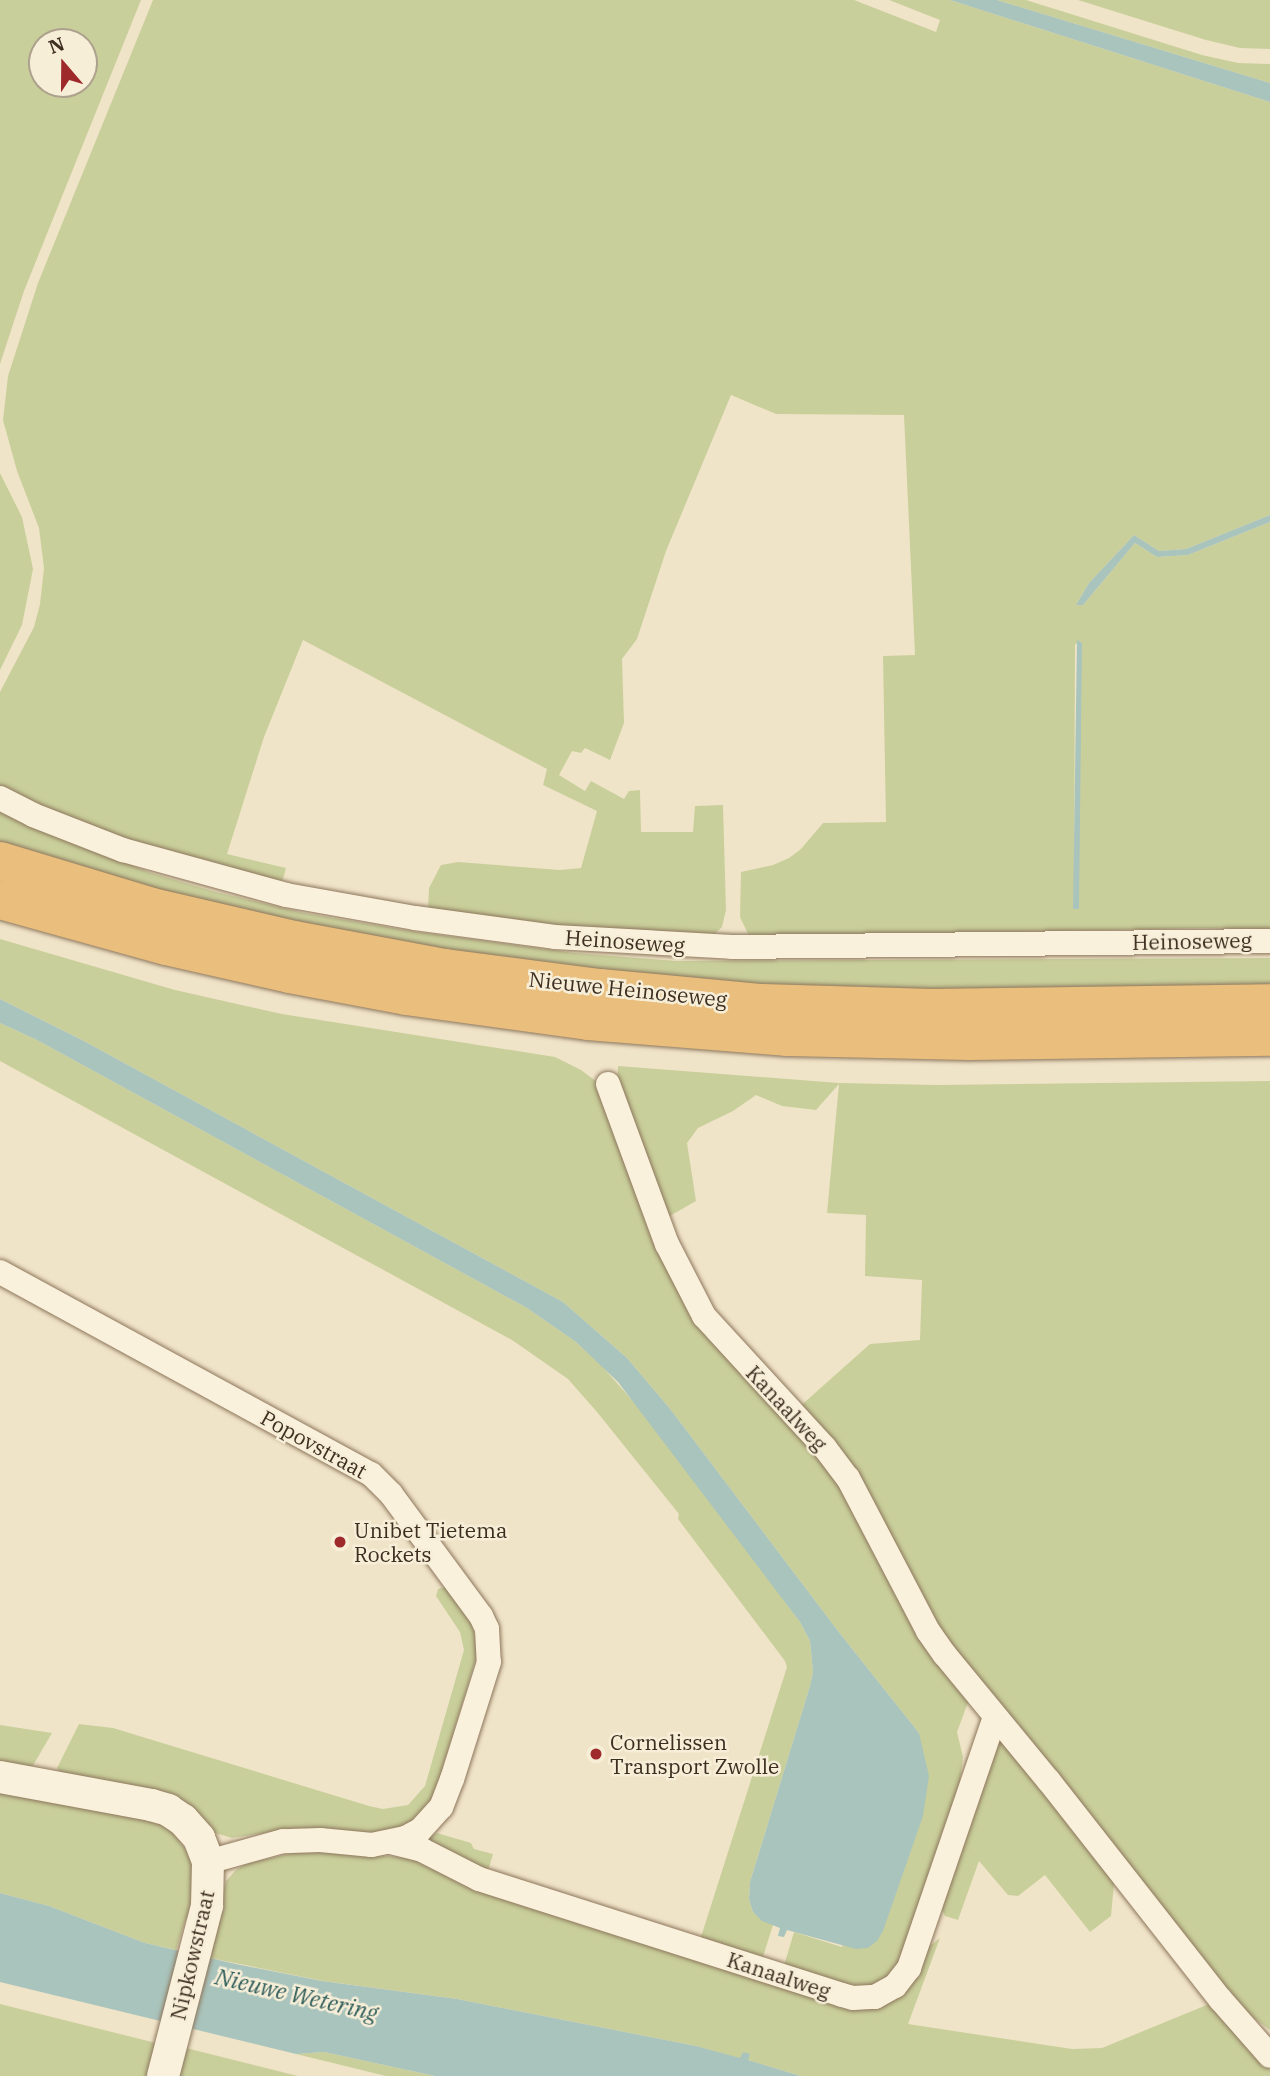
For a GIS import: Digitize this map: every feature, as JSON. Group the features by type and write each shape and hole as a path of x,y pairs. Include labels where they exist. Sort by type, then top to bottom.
{"highway":[{"name":"Nieuwe Heinoseweg","path":"0,861 152,907 294,940 445,968 600,988 762,1003 932,1008 1270,1003"},
{"name":"Nieuwe Heinoseweg","path":"0,900 166,946 289,974 406,996 588,1021 802,1037 969,1041 1270,1037"}],"street":[{"name":"Heinoseweg","path":"0,798 33,815 123,849 286,895 415,918 555,937 744,947 1270,940"},
{"name":"Kanaalweg","path":"608,1084 667,1244 704,1316 818,1440 848,1478 928,1631 1221,2000 1270,2056"},
{"name":"Popovstraat","path":"0,1272 371,1474 391,1493 481,1616 487,1629 489,1662 447,1795 432,1820 420,1830 391,1842 372,1845 320,1840 283,1841 208,1862"},
{"name":"Kanaalweg","path":"391,1842 422,1850 479,1879 842,1996 875,1997 895,1986 909,1968 995,1717"},
{"name":"Nipkowstraat","path":"0,1777 168,1810 194,1830 208,1862 209,1891 166,2064"}],"green space":[{"path":"0,0 141,0 24,291 0,364"},
{"path":"153,0 854,0 936,32 940,20 889,0 950,0 1270,102 1270,515 1186,549 1159,551 1134,535 1089,583 1076,605 1083,605 1135,543 1157,557 1188,555 1270,522 1270,930 1202,928 750,938 740,917 741,872 773,865 789,858 801,849 823,823 886,822 883,656 915,655 904,415 776,414 731,395 666,551 637,639 622,659 624,723 610,760 585,748 581,753 572,751 559,775 585,791 591,781 624,799 629,791 640,790 641,832 693,832 695,806 723,805 726,910 722,927 709,939 595,932 428,910 429,888 441,865 458,862 560,870 581,868 597,811 543,785 547,769 303,640 264,737 227,854 286,868 283,879 276,885 133,844 0,792 0,692 34,627 44,568 39,528 17,471 3,420 8,376 38,283","holes":["1079,641 1079,908 1074,909 1075,645"]},
{"path":"997,0 1026,0 1202,55 1238,63 1270,64 1270,83"},
{"path":"1078,0 1270,0 1270,49 1240,48 1206,40"},
{"path":"0,473 22,517 33,569 22,625 0,670"},
{"path":"0,809 148,872 304,913 417,932 575,953 676,961 1270,958 1270,992 756,989 360,940 0,851"},
{"path":"0,939 175,990 282,1014 555,1057 581,1070 597,1082 659,1241 817,1449 970,1697 957,1732 963,1757 957,1808 897,1973 863,1990 783,1969 794,1932 842,1947 919,1733 838,1631 671,1410 627,1358 563,1302 82,1040 0,999"},
{"path":"0,1023 37,1040 527,1308 576,1342 600,1364 654,1425 800,1622 810,1641 813,1672 810,1686 750,1882 749,1899 753,1912 773,1925 761,1963 485,1874 447,1857 424,1841 437,1833 471,1843 474,1849 493,1854 488,1871 700,1940 787,1667 678,1519 679,1514 597,1412 568,1379 512,1340 0,1061"},
{"path":"618,1066 839,1083 938,1085 1270,1081 1270,2030 1227,1998 967,1677 797,1409 870,1344 920,1340 922,1280 865,1276 866,1215 827,1213 839,1084 816,1110 782,1106 756,1095 733,1111 698,1128 687,1143 696,1201 668,1217 617,1087"},
{"path":"445,1587 472,1623 477,1647 476,1659 434,1796 428,1807 408,1824 387,1833 295,1828 232,1838 215,1833 204,1824 61,1774 57,1768 79,1724 113,1728 369,1806 383,1809 408,1805 425,1786 464,1650 460,1632 436,1596 438,1589"},
{"path":"0,1725 52,1733 31,1769 0,1765"},
{"path":"1002,1740 1115,1873 1111,1916 1090,1932 1045,1875 1018,1896 1008,1895 979,1861 958,1920 945,1916 940,1905 997,1742"},
{"path":"0,1788 146,1815 172,1829 195,1864 192,1918 186,1918 176,1950 145,1943 49,1906 0,1893"},
{"path":"302,1851 420,1858 852,2006 940,1938 908,2024 1072,2049 1102,2048 1214,2002 1270,2065 1270,2076 801,2076 748,2060 743,2052 741,2059 696,2046 457,1999 323,1981 205,1957 226,1881 236,1870 247,1863"},
{"path":"0,2004 156,2043 147,2076 0,2076"},
{"path":"186,2048 298,2076 177,2076"},
{"path":"324,2052 435,2076 386,2076 296,2054"}],"water":[{"path":"950,0 997,0 1270,83 1270,102"},
{"path":"1270,515 1270,522 1188,555 1157,557 1135,543 1083,605 1076,605 1089,583 1134,535 1159,551 1186,549"},
{"path":"1077,640 1082,643 1079,909 1073,909"},
{"path":"0,999 82,1040 563,1302 627,1358 671,1410 838,1631 919,1733 929,1776 923,1816 883,1931 877,1941 868,1948 856,1949 787,1930 784,1937 778,1936 780,1928 762,1921 753,1912 749,1899 750,1882 813,1672 810,1641 800,1622 618,1382 576,1342 527,1308 37,1040 0,1023"},
{"name":"Nieuwe Wetering","path":"0,1893 49,1906 145,1943 236,1964 322,1981 457,1999 696,2046 740,2058 743,2052 750,2054 748,2060 801,2076 435,2076 324,2052 296,2054 0,1982"}],"place":[{"name":"Unibet Tietema Rockets","path":"340,1542"},
{"name":"Cornelissen Transport Zwolle","path":"596,1754"}]}
